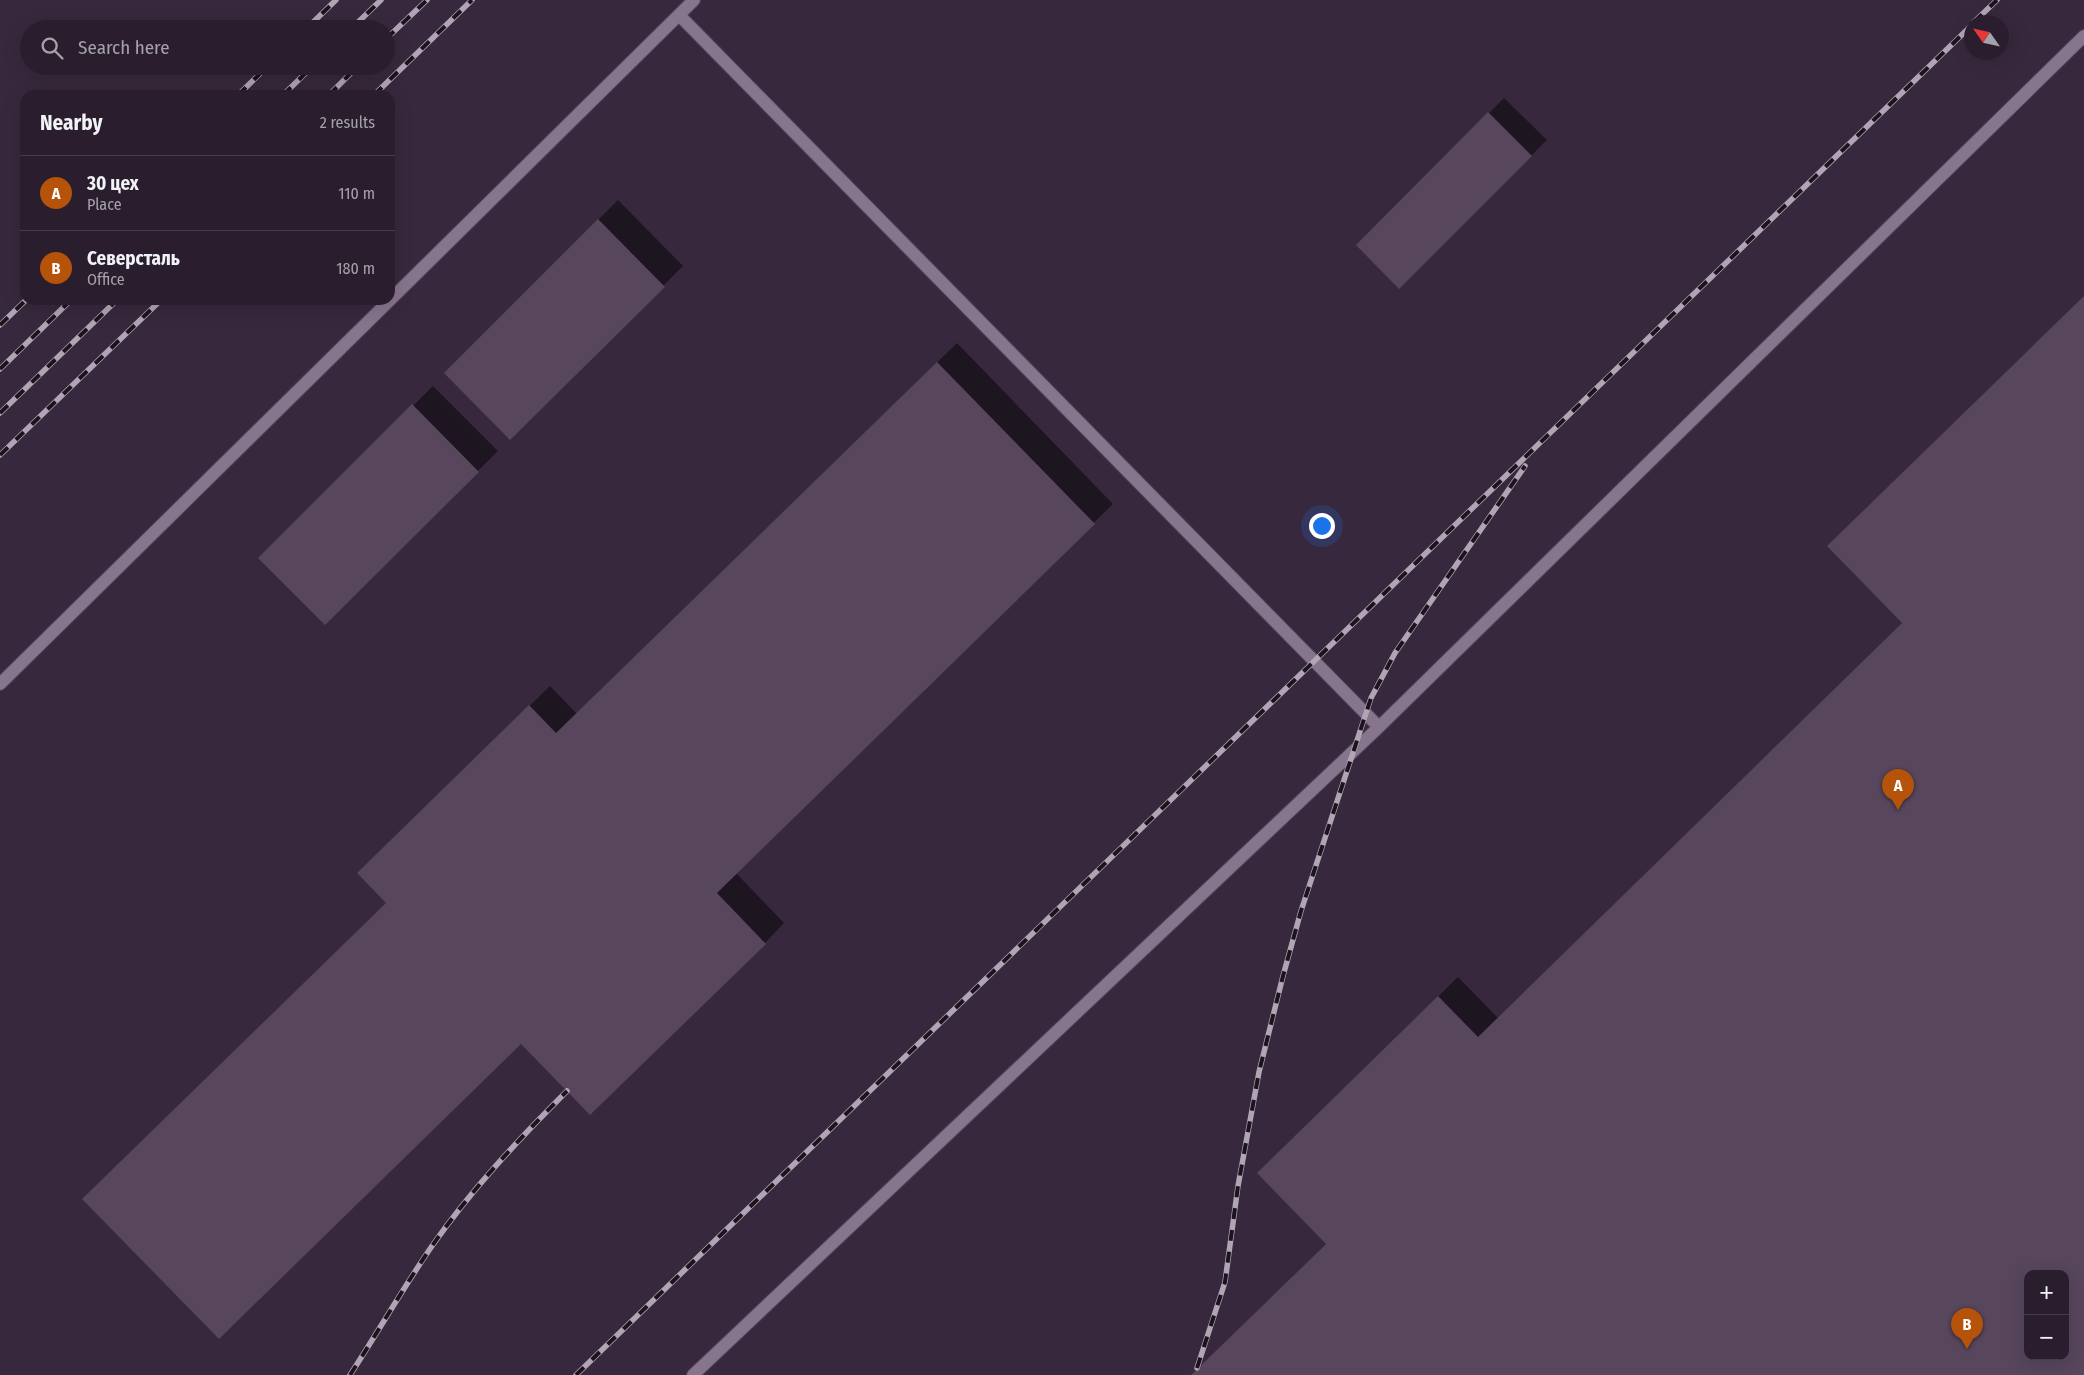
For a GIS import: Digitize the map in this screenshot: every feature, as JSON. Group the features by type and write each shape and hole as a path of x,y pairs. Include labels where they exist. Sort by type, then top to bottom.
{"lane":[{"path":"395,295 694,0"},
{"path":"679,15 1379,727"},
{"path":"693,1375 1379,727 2084,36"},
{"path":"0,684 385,305"}],"building":[{"path":"1488,112 1532,156 1399,289 1356,245"},
{"path":"598,219 665,287 510,440 444,373"},
{"path":"2084,296 2084,1375 1191,1375 1326,1244 1257,1173 1438,996 1478,1037 1902,623 1827,546"},
{"path":"937,362 1095,524 717,893 766,944 590,1115 521,1044 219,1339 82,1199 386,903 357,873 529,705 556,733"},
{"path":"412,404 479,472 325,625 258,558"}],"railway":[{"path":"315,20 336,0"},
{"path":"360,20 381,0"},
{"path":"395,30 427,0"},
{"path":"395,75 472,0"},
{"path":"1981,15 1997,0"},
{"path":"576,1375 1964,33"},
{"path":"243,90 259,75"},
{"path":"288,90 304,75"},
{"path":"334,90 349,75"},
{"path":"379,90 395,75"},
{"path":"0,325 21,305"},
{"path":"0,369 66,305"},
{"path":"0,413 112,305"},
{"path":"0,455 156,305"},
{"path":"1197,1368 1225,1282 1238,1186 1259,1072 1283,976 1301,911 1371,698 1395,653 1525,466"},
{"path":"350,1375 447,1225 496,1166 567,1091"}],"place":[{"name":"30 цех","path":"1898,810"},
{"name":"Северсталь","path":"1967,1349"}]}
